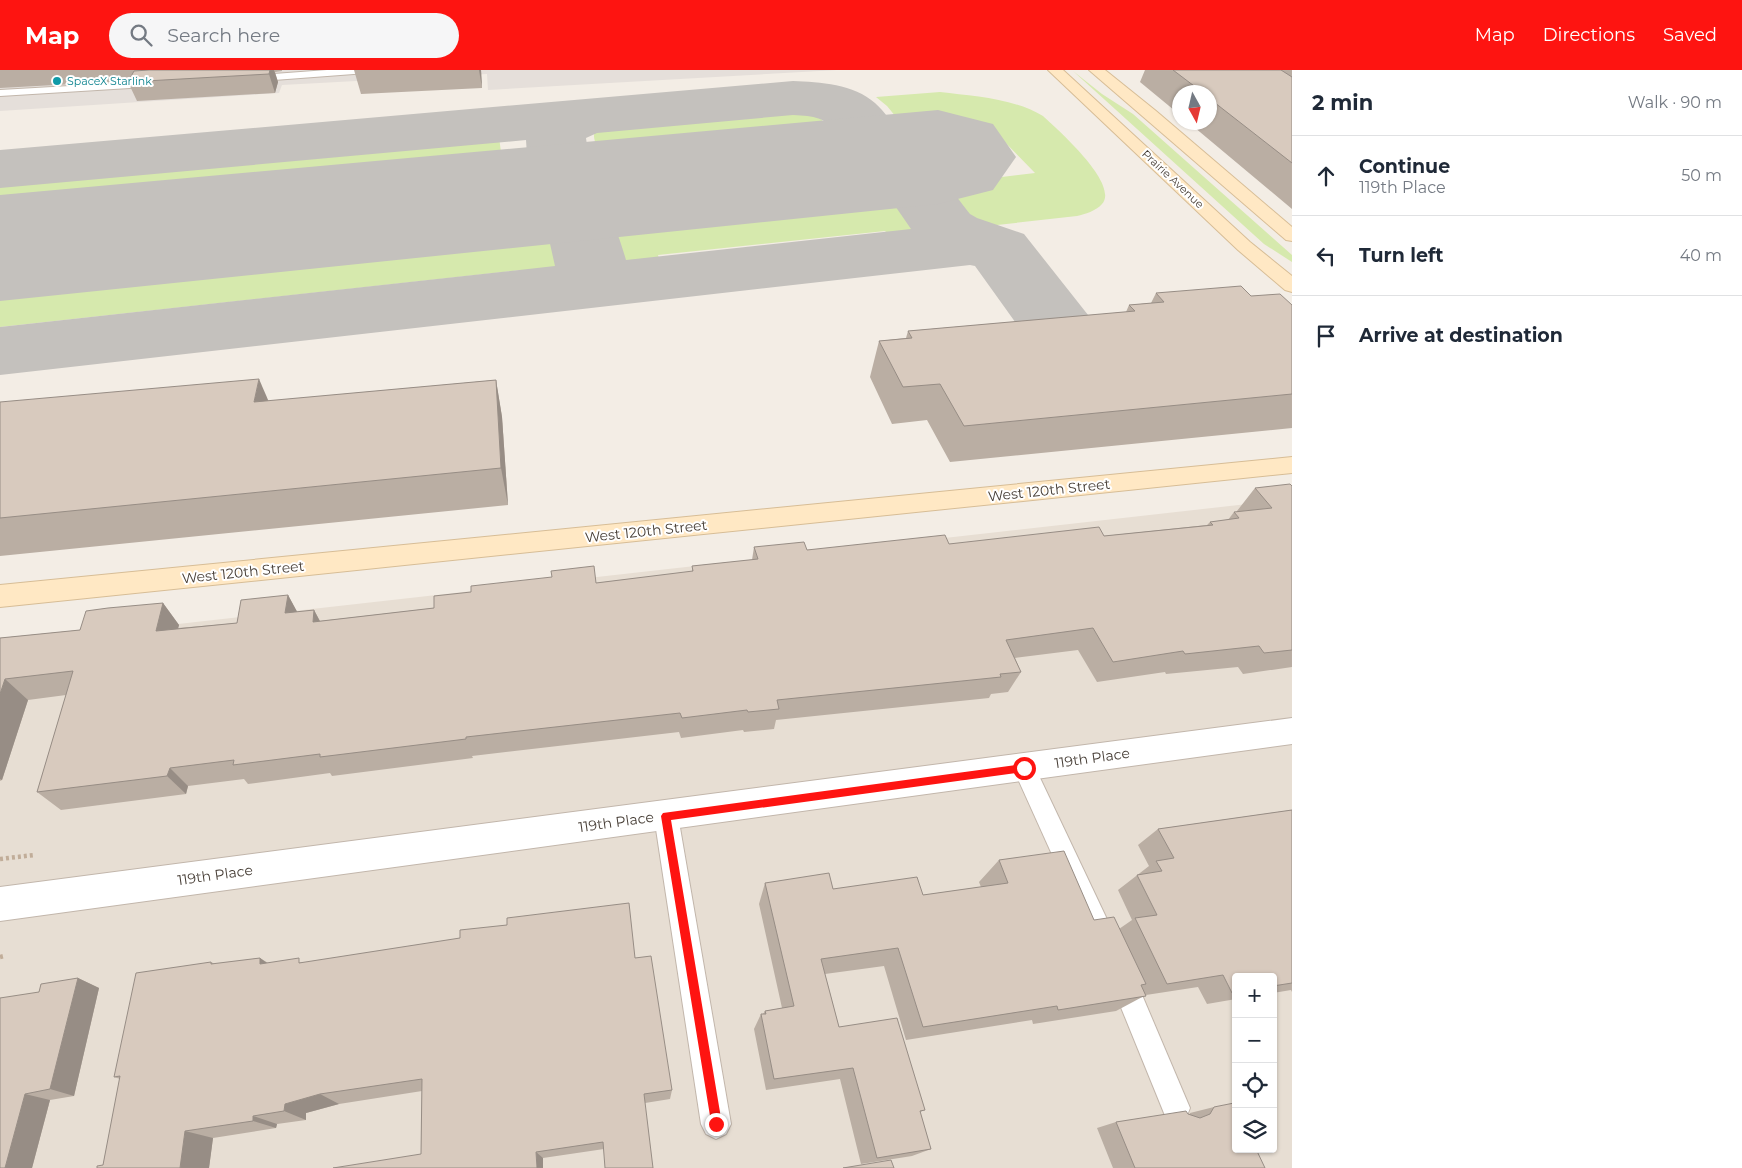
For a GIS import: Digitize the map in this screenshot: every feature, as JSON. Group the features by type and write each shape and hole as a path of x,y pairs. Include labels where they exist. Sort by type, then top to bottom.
{"main road":[{"name":"Prairie Avenue","path":"1055,70 1244,246 1292,286"},
{"path":"1096,70 1151,114 1292,236"},
{"name":"West 120th Street","path":"0,596 1292,465"}],"street":[{"name":"119th Place","path":"0,904 1292,731"}],"lane":[{"path":"236,80 367,70"},
{"path":"0,93 167,84"},
{"path":"1024,768 1131,998 1176,1108"},
{"path":"666,816 716,1124"}],"path":[{"path":"0,859 34,855"}],"shaded area":[{"path":"0,70 837,70 488,90 487,74 282,85 279,93 0,111"},
{"path":"1292,499 1292,1168 0,1168 0,644"}],"green space":[{"path":"1073,71 1102,94 1133,114 1292,255 1292,262 1264,244"},
{"path":"940,92 1019,105 1043,116 1073,144 1095,171 1105,195 1102,204 1094,210 1077,216 997,225 976,224 959,217 941,194 940,188 945,184 1035,173 990,127 910,134 887,106 876,97"},
{"path":"802,108 812,111 823,122 822,128 814,137 808,140 784,146 779,139 625,154 627,160 609,159 600,155 594,139 597,129 609,124"},
{"path":"486,135 499,137 501,152 494,160 464,169 0,212 0,178"},
{"path":"879,189 898,195 910,205 919,221 917,230 901,235 890,236 885,231 658,255 660,261 638,263 623,260 617,255 608,240 605,228 612,220 629,215 631,222 873,197 869,190"},
{"path":"527,224 544,226 554,232 563,259 560,264 545,272 534,274 522,275 521,270 0,327 0,287 528,233"}],"building":[{"path":"270,70 269,74 128,82 134,71"},
{"path":"1173,70 1281,70 1292,77 1292,163 1217,104 1217,85 1193,85"},
{"path":"1241,286 1251,296 1280,294 1292,305 1292,394 964,426 940,384 903,387 879,341 912,338 908,331 1135,311 1129,305 1164,302 1156,293"},
{"path":"259,379 254,402 496,380 501,468 0,518 0,402"},
{"path":"1290,484 1292,486 1292,650 1264,653 1259,646 1185,654 1183,651 1113,662 1093,628 1006,640 1021,672 1000,674 1001,677 777,700 779,709 748,712 747,710 682,718 680,713 466,737 466,739 320,757 320,754 233,765 234,760 170,768 167,776 37,792 73,671 5,679 0,694 0,638 80,630 86,611 163,603 156,631 237,623 241,600 288,595 285,613 314,610 313,622 434,608 434,596 471,592 471,586 552,577 551,571 594,566 596,583 693,571 692,566 758,559 754,547 804,542 807,550 945,535 949,544 1099,527 1104,536 1213,525 1210,522 1239,518 1234,512 1272,508 1255,488"},
{"path":"1292,810 1292,983 1277,985 1277,973 1232,973 1232,993 1223,975 1167,984 1135,918 1157,915 1137,875 1162,871 1156,861 1174,858 1158,829"},
{"path":"1064,851 1094,920 1114,917 1146,984 1141,985 1146,996 1058,1010 1057,1006 923,1027 898,948 821,959 839,1027 897,1018 925,1110 920,1111 931,1149 877,1158 853,1068 774,1079 761,1014 766,1014 765,1011 794,1006 765,883 829,873 833,889 917,877 923,895 1008,883 999,860"},
{"path":"629,903 635,958 651,956 672,1090 644,1094 653,1168 605,1168 603,1142 536,1152 537,1168 333,1168 421,1154 422,1079 320,1094 285,1104 284,1111 253,1116 253,1121 185,1131 180,1168 97,1168 97,1166 103,1165 120,1076 114,1077 136,973 211,962 211,964 260,958 260,964 299,958 299,963 460,938 460,930 507,925 507,918"},
{"path":"78,978 50,1089 25,1094 5,1168 0,1168 0,998 39,992 41,984"},
{"path":"1232,1103 1232,1153 1258,1153 1265,1168 1135,1168 1116,1122 1186,1111 1188,1114 1200,1118 1210,1114 1214,1107"},
{"path":"891,1160 894,1168 843,1168"}],"taxiway":[{"path":"0,169 793,98 828,101 837,104 854,115 869,134 866,146 856,156 842,162 814,169 866,168 892,173 914,186 946,229"},
{"path":"553,289 582,282 592,269 578,220 572,212 553,203 497,199 534,187 549,177 555,170 558,161 556,134 568,123 592,116"},
{"path":"916,250 943,243 948,237 946,229"},
{"path":"946,229 959,236 999,249 1071,344"},
{"path":"916,250 970,244 988,246"},
{"path":"0,351 916,250"}],"runway":[{"path":"0,248 938,157"}],"place":[{"name":"SpaceX Starlink","path":"57,81"}],"route":[{"path":"716,1124 666,816 1024,768"}]}
